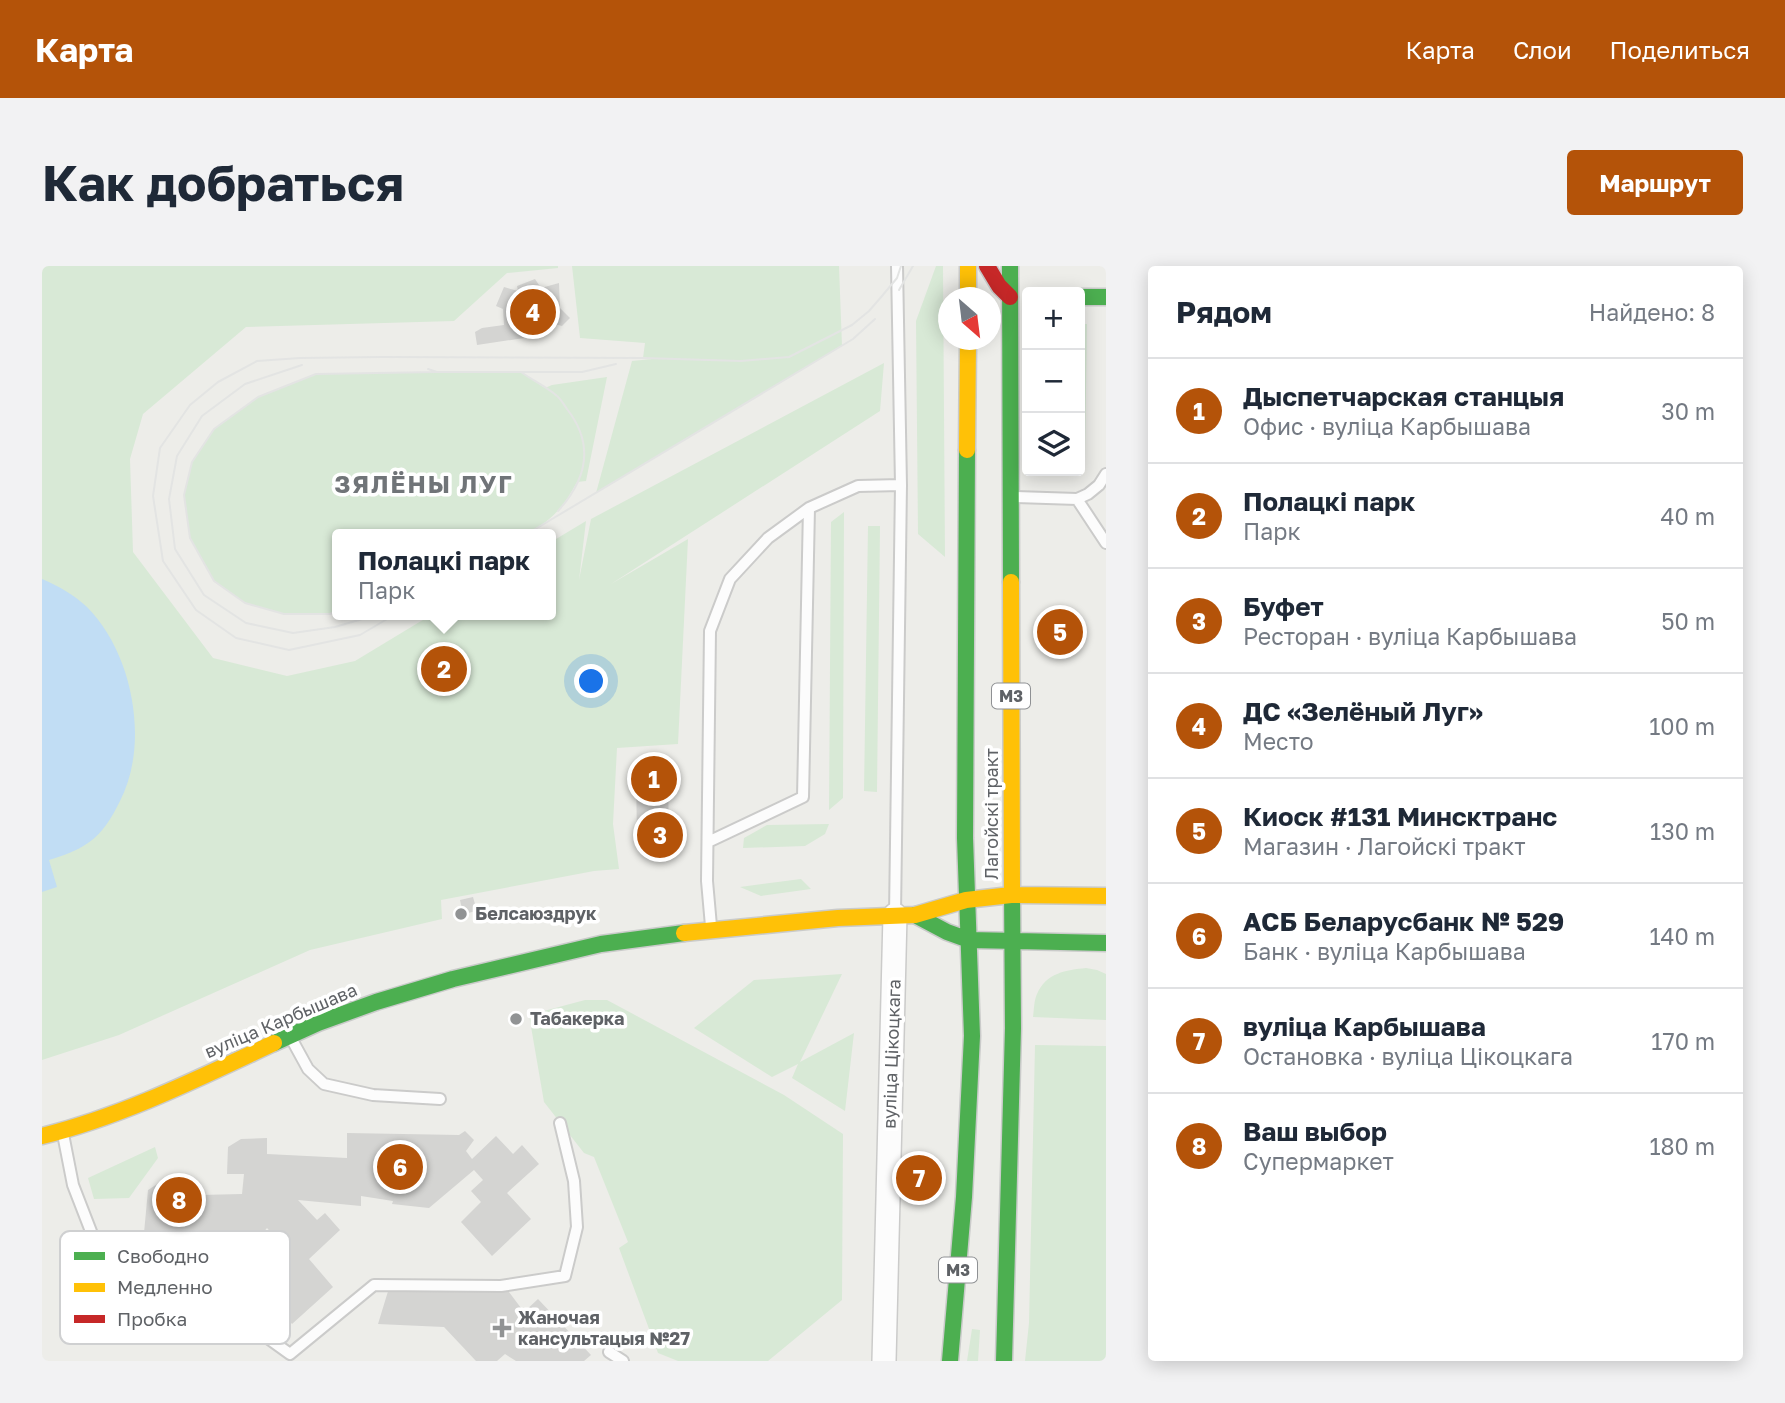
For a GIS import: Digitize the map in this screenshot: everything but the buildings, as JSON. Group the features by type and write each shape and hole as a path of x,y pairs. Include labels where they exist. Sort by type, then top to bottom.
{"main road":[{"path":"968,266 968,287"},
{"path":"987,266 999,286 1010,297"},
{"name":"Лагойскі тракт","path":"1004,1361 1013,1028 1010,266"},
{"path":"1001,299 1022,297"},
{"path":"1085,297 1106,297"},
{"name":"Лагойскі тракт","path":"950,1361 964,1197 972,1036 966,900 968,350"},
{"name":"вуліца Карбышава","path":"42,1136 120,1111 188,1083 290,1035 376,1002 453,979 601,944 711,929 905,915 966,900 1011,895 1106,895"},
{"path":"905,915 969,940 1105,945"}],"street":[{"name":"вуліца Цікоцкага","path":"884,1361 905,915"}],"lane":[{"path":"897,266 905,915"},
{"path":"1010,497 1077,499 1099,485 1106,474"},
{"path":"711,929 707,881 710,631 730,579 768,538 809,508 858,486 901,485"},
{"path":"1077,499 1106,543"},
{"path":"708,842 803,797 809,508"},
{"path":"290,1035 308,1069 324,1084 373,1095 440,1099"},
{"path":"276,1344 290,1354 374,1285 501,1286 565,1276 577,1227 574,1181 560,1122"},
{"path":"62,1131 73,1185 91,1231"},
{"path":"609,1352 624,1361"}],"green space":[{"path":"42,266 558,266 507,273 454,321 246,327 143,414 130,459 133,552 213,658 287,676 355,661 423,620 556,620 556,539 586,521 579,580 591,519 884,363 880,411 611,584 688,539 678,744 617,748 613,824 619,869 594,871 441,900 442,919 310,950 119,1035 42,1060"},
{"path":"572,266 839,266 842,346 596,493 632,361 652,359 643,358 645,343 580,338"},
{"path":"936,266 943,266 943,287 938,287 938,350 944,350 945,557 918,534 916,321"},
{"path":"1085,324 1087,324 1085,460"},
{"path":"521,372 545,388 607,377 586,481 577,482 557,512 544,523 535,529 332,529 332,613 284,614 245,603 214,581 190,538 184,495 192,462 214,429 258,397 316,374"},
{"path":"844,512 843,798 829,810 831,522"},
{"path":"868,526 880,526 877,792 864,791"},
{"path":"829,824 825,834 805,846 743,848 744,838 767,825"},
{"path":"801,879 811,889 761,896 740,887"},
{"path":"1086,968 1106,974 1106,1020 1033,1017 1036,996 1046,981 1064,972"},
{"path":"842,974 800,1062 854,1033 845,1111 792,1078 798,1064 772,1077 694,1028 754,980"},
{"path":"585,1000 607,1000 784,1095 843,1134 842,1300 768,1361 678,1361 658,1353 619,1248 628,1242 594,1157 584,1153 544,1102 529,1015"},
{"path":"1035,1045 1106,1046 1106,1361 1025,1361 1029,1323"},
{"path":"155,1147 158,1158 129,1198 94,1199 88,1178"},
{"path":"972,1329 980,1330 978,1361 967,1361"}],"water":[{"path":"42,579 77,599 103,626 126,673 135,726 134,753 129,778 114,813 103,830 88,843 49,860 57,887 42,892"}],"tram line":[{"path":"386,620 360,635 289,650 236,638 196,610 163,561 153,496 160,448 190,405 218,382 257,361 300,358 643,358 741,361 789,357 852,325 869,311 897,278 901,266"},
{"path":"899,290 913,266"},
{"path":"535,529 853,339 875,319"},
{"path":"428,369 437,372 582,372 616,364"},
{"path":"302,365 245,384 202,416 177,456 169,499 175,549 204,595 246,623 293,633 335,627 359,620"},
{"path":"332,613 284,614 245,603 214,581 190,538 184,495 192,462 214,429 258,397 316,374 437,372"},
{"path":"521,372 558,397 576,422 581,436 584,449 581,474 576,487 558,511"}],"traffic: fast":[{"path":"1010,266 1011,582"},
{"path":"1085,297 1106,297"},
{"path":"950,1361 964,1197 972,1036 965,838 967,450"},
{"path":"1004,1361 1013,1028 1012,889"},
{"path":"915,915 969,940 1106,943"},
{"path":"274,1043 318,1023 376,1002 453,979 601,944 684,933"}],"traffic: slow":[{"path":"968,266 968,287"},
{"path":"967,450 968,350"},
{"path":"1011,582 1012,889"},
{"path":"684,933 838,918 915,915 966,900 1011,895 1106,896"},
{"path":"42,1136 131,1107 274,1043"}],"traffic: jam":[{"path":"987,266 999,286 1010,297"}],"place":[{"name":"ДС «Зелёный Луг»","path":"533,312"},
{"name":"Киоск #131 Минсктранс","path":"1060,632"},
{"name":"Полацкі парк","path":"444,669"},
{"name":"Дыспетчарская станцыя","path":"654,779"},
{"name":"Буфет","path":"660,835"},
{"name":"Белсаюздрук","path":"461,914"},
{"name":"Табакерка","path":"516,1019"},
{"name":"АСБ Беларусбанк № 529","path":"400,1167"},
{"name":"вуліца Карбышава","path":"919,1178"},
{"name":"Ваш выбор","path":"179,1200"},
{"name":"Жаночая кансультацыя №27","path":"502,1328"}],"district":[{"name":"ЗЯЛЁНЫ ЛУГ","path":"424,485"}]}
